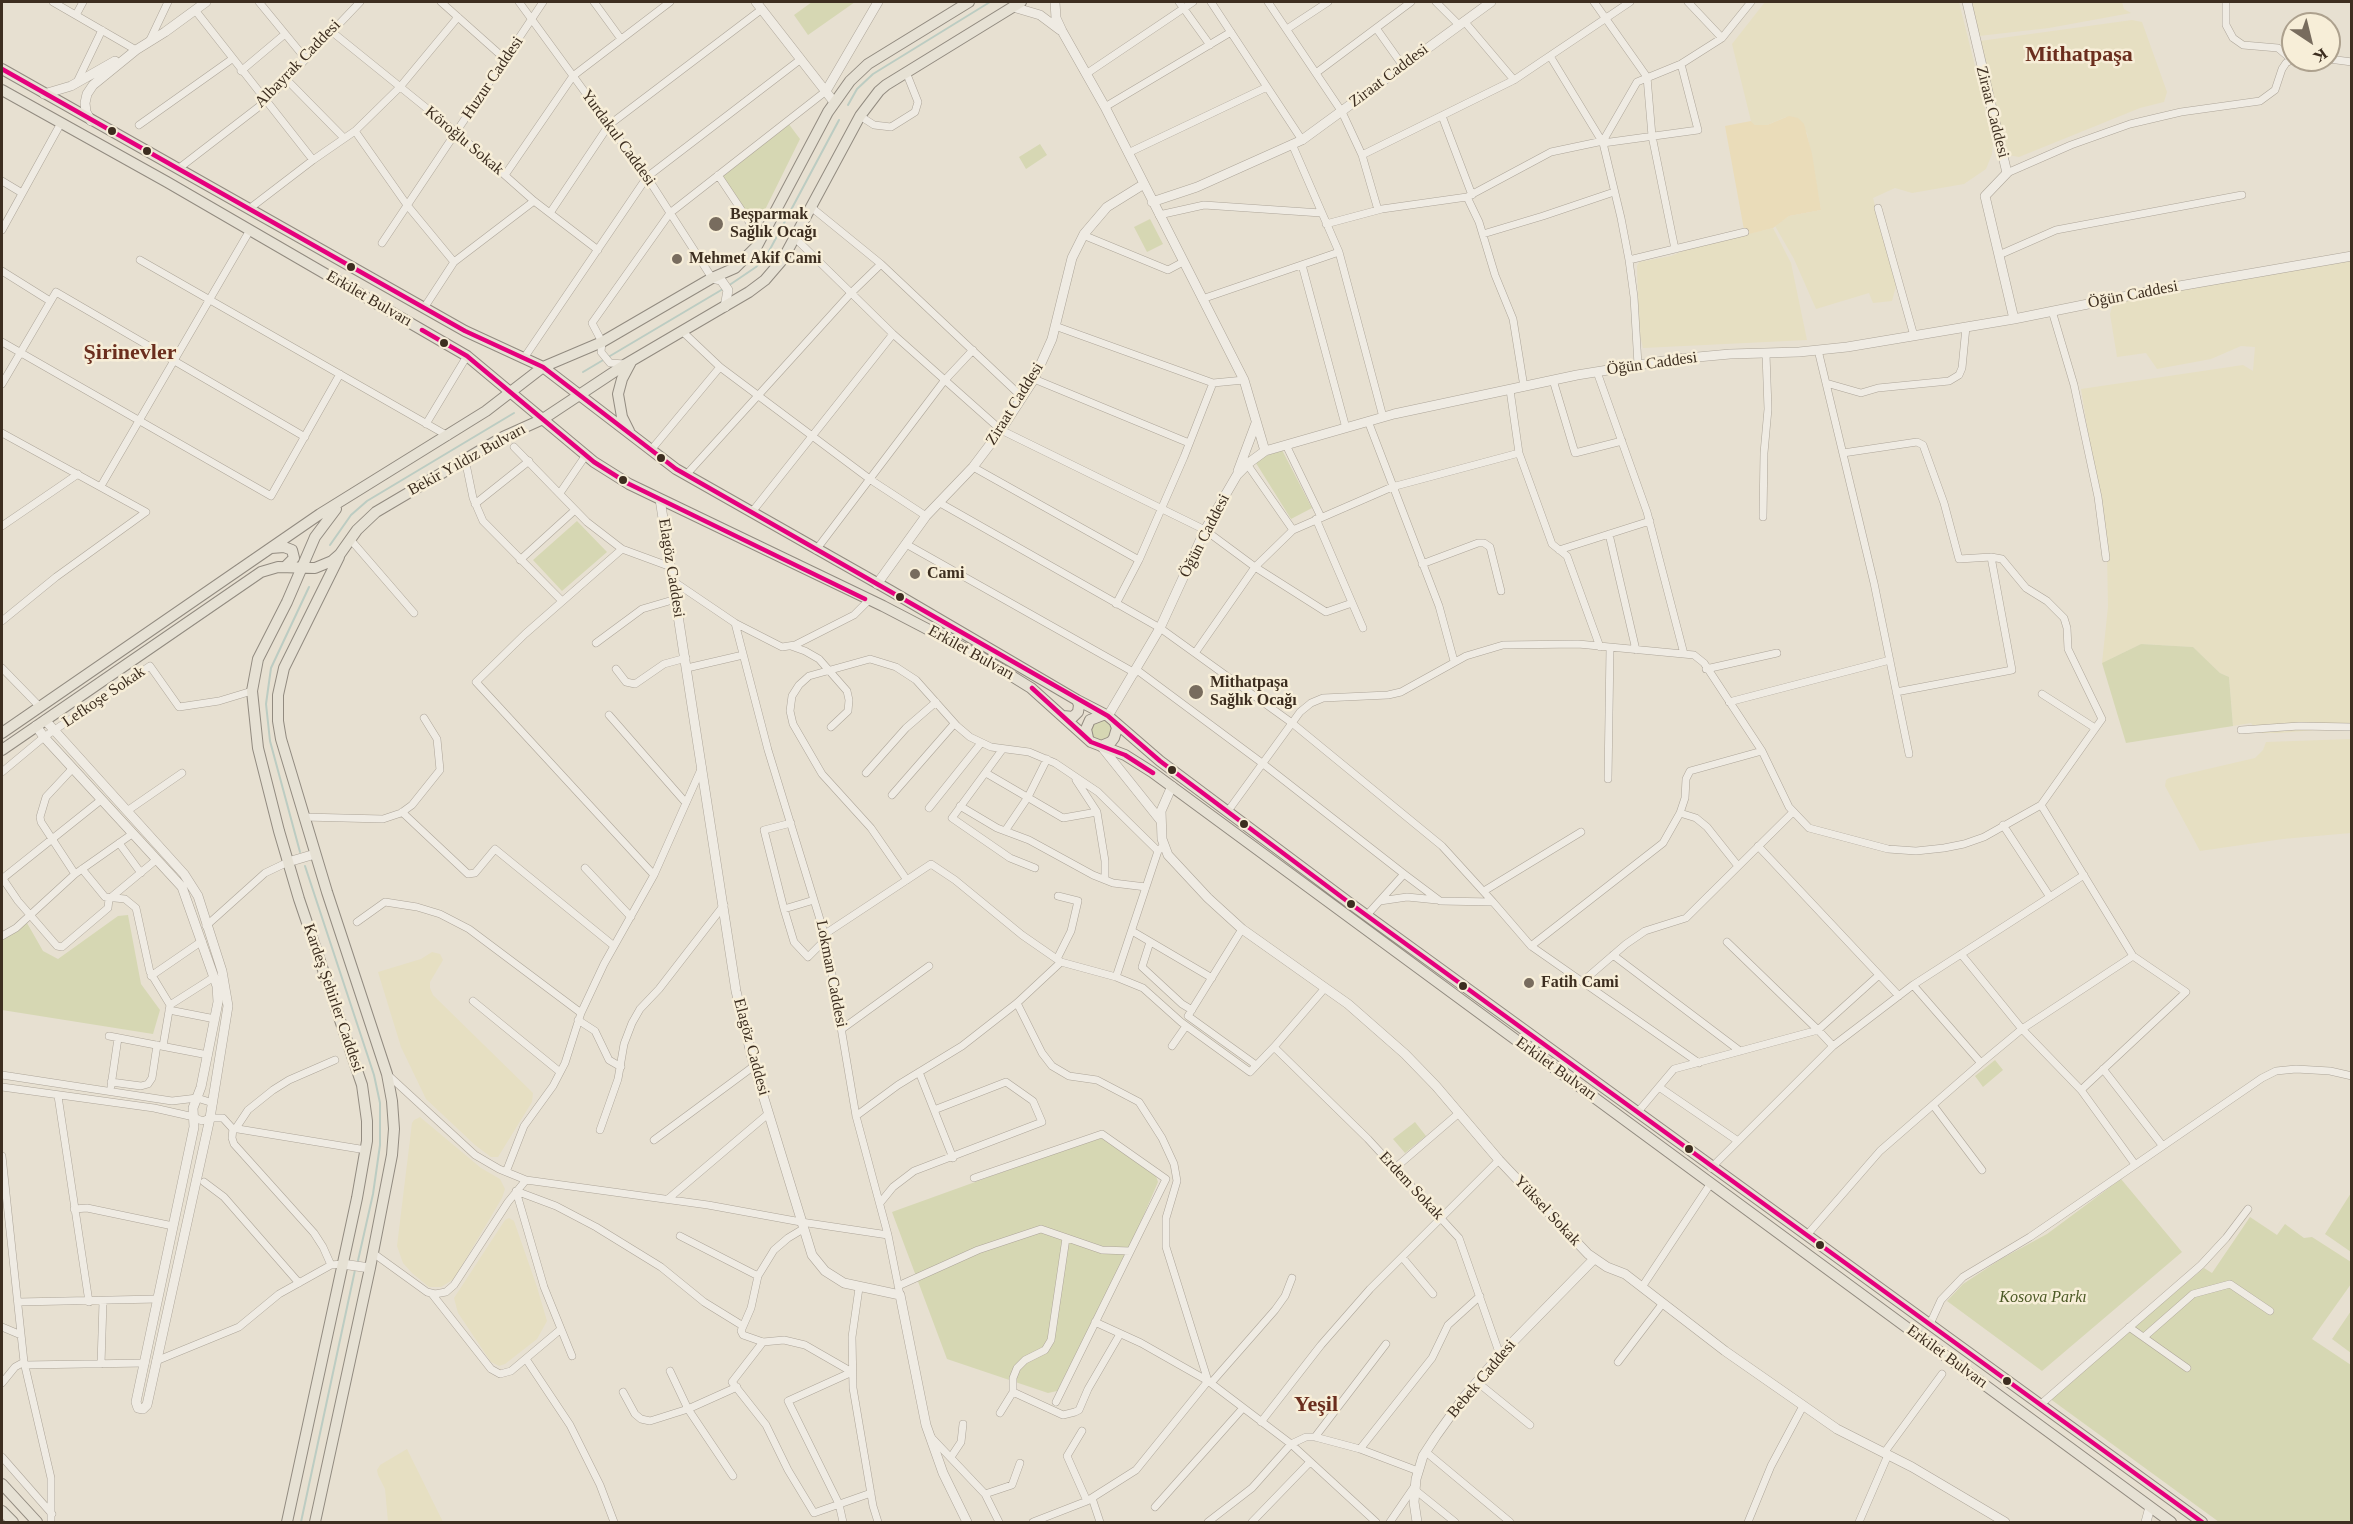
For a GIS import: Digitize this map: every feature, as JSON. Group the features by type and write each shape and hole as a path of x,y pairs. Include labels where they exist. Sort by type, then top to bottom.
{"main road":[{"name":"Bekir Yıldız Bulvarı","path":"2,733 270,548 349,496 448,436 512,392 543,367 602,347 735,268 750,254 760,238 834,102 850,81 868,64 969,2"},
{"name":"Bekir Yıldız Bulvarı","path":"340,554 350,539 376,512 465,459 543,418 629,362 683,332 765,280 783,259 860,116 886,85 1017,4"},
{"name":"Erkilet Bulvarı","path":"2,69 465,331 543,367 686,475 1109,718 1160,761 1367,915 1711,1168 2202,1522"},
{"name":"Erkilet Bulvarı","path":"2,90 467,356 586,455 629,484 981,657 1031,688 1096,745 1125,755 1172,786 2171,1522"},
{"path":"629,362 618,398 622,417 633,436"},
{"path":"523,428 546,430 564,436"},
{"name":"Kardeş Şehirler Caddesi","path":"287,1522 313,1408 337,1264 366,1150 368,1121 362,1085 288,862 258,748 252,691 258,659 321,528 349,496"},
{"path":"270,548 284,547 292,550 294,558 286,566"},
{"path":"2,750 261,572 286,566 302,568 321,566 340,554"},
{"name":"Kardeş Şehirler Caddesi","path":"315,1522 370,1268 393,1148 393,1110 387,1074 315,854 279,730 277,712 279,687 284,668 340,554"},
{"path":"1063,716 1073,717 1078,712 1077,700"},
{"path":"1088,738 1086,729 1090,720 1109,718 1117,729 1114,738 1101,746"},
{"path":"2,1484 37,1522"},
{"path":"2,1511 13,1522"}],"street":[{"path":"53,2 136,50"},
{"path":"76,15 83,2"},
{"path":"149,42 168,2"},
{"path":"44,94 76,83 136,50 206,2"},
{"path":"259,2 305,58"},
{"path":"441,2 505,59"},
{"name":"Yurdakul Caddesi","path":"519,2 647,177 717,279"},
{"name":"Huzur Caddesi","path":"382,243 543,2"},
{"path":"594,2 621,39"},
{"path":"505,175 573,76 668,2"},
{"path":"629,362 610,363 592,323 670,213 826,91 878,2"},
{"path":"1055,2 1056,18 1062,31 1105,107 1244,380 1265,451"},
{"path":"1086,74 1181,5 1193,2"},
{"path":"1211,2 1267,87 1297,142 1321,213 1339,252 1383,417"},
{"path":"1268,2 1342,112 1362,154 1378,210"},
{"path":"1287,29 1328,2"},
{"path":"1316,73 1411,2"},
{"path":"1436,2 1461,23 1514,80"},
{"name":"Ziraat Caddesi","path":"1152,202 1197,187 1297,142 1342,112 1491,2"},
{"path":"1594,2 1647,76 1652,136 1675,249"},
{"path":"1362,154 1514,80 1630,2"},
{"path":"1688,2 1722,38"},
{"path":"1603,142 1633,86 1647,76 1681,64 1722,38 1751,2"},
{"name":"Ziraat Caddesi","path":"1967,2 2007,173 1985,196 2014,319"},
{"path":"2226,2 2226,25 2233,38 2243,45 2278,48 2281,50"},
{"name":"Albayrak Caddesi","path":"178,169 265,102 355,3"},
{"path":"1017,4 1040,15 1062,31"},
{"path":"550,213 609,125 759,5 834,102"},
{"path":"1181,5 1209,45"},
{"path":"195,10 265,102 313,160"},
{"path":"249,209 355,131 400,87 458,17"},
{"path":"1376,28 1403,66"},
{"path":"76,83 102,30"},
{"name":"Köroğlu Sokak","path":"331,31 456,132 534,201 598,250"},
{"path":"1105,107 1231,32"},
{"path":"241,70 285,34"},
{"path":"91,121 85,108 88,91 136,50"},
{"path":"1550,56 1603,142 1629,260 1634,297 1638,365"},
{"path":"139,125 232,59"},
{"path":"524,358 647,177 801,59"},
{"path":"1326,224 1378,210 1469,196 1551,152 1603,142 1698,130 1681,64"},
{"path":"860,116 874,125 891,127 915,112 918,102 906,72"},
{"path":"2007,173 2071,145 2137,122 2181,112 2260,101 2275,90 2281,72"},
{"path":"286,79 345,138"},
{"path":"1128,153 1267,87"},
{"path":"1442,116 1495,275 1513,319 1524,387"},
{"path":"2,230 62,123"},
{"path":"355,131 407,205 454,262"},
{"path":"718,175 760,238"},
{"path":"2,181 22,193"},
{"name":"Ziraat Caddesi","path":"877,584 926,516 973,467 1001,430 1034,379 1052,339 1072,258 1083,235 1107,207 1143,184"},
{"path":"1483,234 1614,192"},
{"path":"1999,255 2056,230 2242,195"},
{"path":"424,308 454,262 534,201"},
{"path":"1159,215 1204,205 1321,213"},
{"path":"811,207 881,264 1022,398"},
{"path":"1878,208 1914,336"},
{"path":"101,486 250,230"},
{"path":"1629,260 1745,232"},
{"path":"1083,235 1168,270 1183,262"},
{"path":"794,237 893,334 1001,430 1205,530 1255,567 1326,612 1352,603"},
{"path":"1202,299 1339,252"},
{"name":"Öğün Caddesi","path":"1109,718 1160,628 1205,530 1237,475 1247,464 1265,451 1383,417 1597,372 1719,355 1818,350 1914,336 2352,256"},
{"path":"140,260 448,436"},
{"path":"686,475 851,292 881,264"},
{"path":"1302,265 1346,428"},
{"path":"2,271 50,301"},
{"path":"717,279 728,290 725,306"},
{"path":"2,384 56,292 305,436"},
{"path":"2052,311 2074,385 2098,497 2106,558"},
{"path":"1055,326 1213,383 1244,380"},
{"path":"1826,383 1861,393 1878,388 1949,381 1959,375 1962,368 1966,327"},
{"path":"683,332 720,367 871,480 926,516"},
{"path":"752,512 893,334"},
{"path":"2,342 271,496 340,374"},
{"path":"816,550 944,381 973,350"},
{"path":"1818,350 1874,583 1909,754"},
{"path":"1763,517 1768,399 1766,354"},
{"path":"426,424 467,356"},
{"path":"651,450 720,367"},
{"path":"1597,372 1650,521 1684,654"},
{"path":"1034,379 1189,444"},
{"path":"1553,381 1575,453 1622,441"},
{"path":"1116,604 1139,560 1213,383"},
{"path":"1510,390 1519,453 1552,544 1567,556 1600,647"},
{"path":"1368,422 1439,606 1454,661"},
{"path":"1237,475 1256,423"},
{"path":"2,433 146,512 56,577 2,621"},
{"path":"1228,811 1292,723 1305,708 1317,700 1395,694 1413,687 1454,661 1478,651 1503,645 1559,643 1698,657 1762,751 1793,812 1809,828 1879,847 1908,851 1944,848 1984,837 2041,805 2102,719 2068,649 2067,627 2064,618 2047,601 2026,588 2004,561 1991,557 1959,559 1944,502 1923,445 1917,442 1843,453"},
{"path":"1286,445 1363,628"},
{"path":"514,447 575,510 622,549 671,567"},
{"path":"1194,653 1255,567 1293,530 1392,487 1519,453"},
{"path":"560,493 586,455"},
{"path":"465,459 475,504 487,527 562,602"},
{"path":"475,504 529,461"},
{"path":"1247,464 1293,530"},
{"path":"973,467 1139,560"},
{"path":"2,524 78,474"},
{"name":"Elagöz Caddesi","path":"660,499 703,765 736,991 754,1066 809,1250 819,1265 838,1280 859,1287 899,1290"},
{"path":"940,503 1160,628 1292,723 1442,846 1531,946 1699,1062"},
{"path":"520,560 575,510"},
{"path":"1559,550 1650,521"},
{"path":"1608,534 1636,650"},
{"path":"350,539 414,613"},
{"path":"1422,564 1478,543 1484,543 1490,548 1501,591"},
{"path":"906,544 1136,671 1262,763 1440,901"},
{"path":"622,549 525,634 476,682 654,875"},
{"path":"1896,692 2012,670 1991,557"},
{"path":"673,581 735,623 777,646 791,646 812,654 844,687 849,700 848,711 831,727"},
{"path":"596,643 642,609 676,599"},
{"path":"791,646 854,615 868,601"},
{"name":"Lokman Caddesi","path":"735,623 768,750 825,937 856,1116 888,1235 899,1290"},
{"path":"1608,779 1610,648"},
{"path":"1706,669 1777,653"},
{"path":"616,669 628,683 635,684 664,664 743,655"},
{"path":"907,880 871,828 822,774 792,720 790,706 796,688 809,676 870,659 884,662 908,674 954,724 981,743 1002,750 1029,752 1047,759 1098,792 1161,848 1116,977"},
{"path":"1729,702 1890,660"},
{"name":"Lefkoşe Sokak","path":"2,772 44,737 150,666 179,706 219,701 252,691"},
{"path":"2,668 40,707"},
{"path":"2042,694 2095,728"},
{"path":"866,773 906,728 936,702"},
{"path":"609,715 686,803"},
{"path":"304,817 383,819 402,812 417,801 440,770 437,739 424,718"},
{"path":"41,723 55,730 184,874 198,896 222,971 228,1006 210,1118 147,1405 143,1409 138,1408 136,1402 194,1127 194,1108 218,1002 214,977 182,887 44,737 41,723"},
{"path":"892,795 954,724"},
{"path":"2241,730 2289,726 2352,727"},
{"path":"929,808 981,743"},
{"path":"1101,746 1161,816 1172,786"},
{"path":"1002,750 951,818 1010,858 1035,868"},
{"path":"1531,946 1663,843 1680,813 1685,798 1686,779 1690,771 1762,751"},
{"path":"1005,831 1028,797 1047,759"},
{"path":"506,1172 524,1126 560,1072 580,1016 614,946 654,875 703,765"},
{"path":"74,768 46,797 40,809 40,820 75,874"},
{"name":"Yüksel Sokak","path":"1152,772 1162,785 1161,848 1242,929 1348,1004 1392,1042 1421,1070 1499,1160 1594,1259 1607,1268 1625,1274 1803,1407 1837,1429 1886,1454 2003,1522"},
{"path":"127,811 182,773"},
{"path":"986,773 1064,818 1097,812"},
{"path":"1073,775 1097,812 1105,861 1105,879"},
{"path":"101,800 2,879 57,946 62,947 108,908 109,899 156,860"},
{"path":"2041,805 2133,956 2186,992 2081,1090"},
{"path":"960,806 1005,831 1029,840 1113,883 1146,887"},
{"path":"402,812 468,874 475,873 495,849 614,946"},
{"path":"1582,982 1645,931 1686,918 1793,812"},
{"path":"1680,813 1696,818 1707,827 1738,866"},
{"path":"791,823 764,830 794,942 808,957 825,937 931,864 955,880 1022,935 1059,960 1116,977 1143,988 1186,1026 1250,1072 1325,988"},
{"path":"2003,825 2050,897"},
{"path":"1484,891 1581,832"},
{"path":"2,936 32,914 75,874 132,834"},
{"path":"119,843 141,873"},
{"path":"1758,846 1899,996"},
{"path":"206,926 265,873 288,862 315,854"},
{"path":"585,868 631,917"},
{"path":"82,869 104,896 109,899 125,899 136,908 151,976 170,1007 215,1018"},
{"path":"1367,915 1404,874"},
{"path":"1711,1168 1833,1046 1913,985 2084,874"},
{"path":"856,1116 919,1072 962,1046 1017,1003 1059,960 1071,931 1078,901 1058,896"},
{"path":"1380,901 1407,897 1440,901 1493,902"},
{"path":"784,909 814,900"},
{"path":"357,922 386,902 417,907 440,914 469,929 580,1016 595,1031 609,1060 621,1067"},
{"path":"600,1130 616,1088 626,1036 635,1016 659,989 724,905"},
{"path":"1242,929 1188,1016 1256,1065"},
{"path":"1132,931 1212,978"},
{"path":"151,976 202,941"},
{"path":"1150,942 1142,967 1182,1004 1192,1010"},
{"path":"1727,942 1833,1046"},
{"path":"1962,954 2022,1029 2081,1090 2134,1163"},
{"path":"1613,955 1740,1051"},
{"path":"1807,1235 1880,1151 1981,1063 2022,1029 2133,956"},
{"path":"842,1029 929,966"},
{"path":"1637,1113 1674,1069 1818,1030 1879,975"},
{"path":"111,1082 141,1086 148,1084 152,1078 170,1007 214,977"},
{"path":"1913,985 1981,1063"},
{"path":"473,1001 560,1072"},
{"path":"1017,1003 1042,1053 1052,1066 1065,1075 1097,1080 1139,1102 1162,1138 1177,1176 1177,1187 1166,1218 1166,1247 1209,1382"},
{"path":"1172,1046 1186,1026"},
{"path":"109,1036 207,1055"},
{"path":"110,1091 118,1038"},
{"name":"Erdem Sokak","path":"1274,1047 1395,1168 1459,1238 1500,1355"},
{"path":"335,1060 273,1090 248,1110 235,1128 232,1138 234,1144 314,1233 337,1264"},
{"path":"654,1140 754,1066"},
{"path":"2103,1069 2162,1145"},
{"path":"1930,1324 1941,1300 1963,1277 2030,1237 2134,1163 2269,1074 2284,1070 2307,1069 2352,1076"},
{"path":"919,1072 953,1158"},
{"path":"387,1074 475,1155 525,1180 668,1199 802,1226 888,1235"},
{"path":"2,1075 172,1101 197,1098 213,1103"},
{"path":"879,1203 914,1171 953,1158 1042,1122 1033,1101 1006,1082 934,1110"},
{"path":"2,1087 154,1108 202,1121 210,1118 223,1118 235,1128 366,1150"},
{"path":"1659,1087 1738,1141"},
{"path":"58,1096 89,1302"},
{"path":"1933,1105 1982,1170"},
{"path":"1395,1168 1459,1113"},
{"path":"668,1199 768,1114"},
{"path":"974,1178 1101,1134 1166,1179 1056,1402"},
{"path":"2,1156 4,1221 18,1302 24,1364 51,1478 51,1522"},
{"path":"1261,1422 1321,1345 1370,1289 1499,1160"},
{"path":"373,1253 423,1290 432,1294 443,1294 452,1288 525,1180"},
{"path":"204,1182 224,1197 299,1283"},
{"path":"1642,1287 1711,1183"},
{"path":"516,1191 556,1206 589,1223 661,1267 704,1302 743,1326"},
{"path":"516,1191 544,1287 572,1356"},
{"path":"74,1209 87,1208 173,1227"},
{"path":"2041,1404 2201,1265 2248,1209"},
{"path":"802,1226 774,1250 758,1276 751,1308 741,1331 743,1335 763,1342 784,1340 806,1345 852,1372"},
{"path":"967,1522 943,1473 929,1434 899,1290 978,1250 1041,1229 1102,1250 1130,1251"},
{"path":"680,1236 758,1276"},
{"path":"1000,1413 1013,1392 1013,1378 1017,1368 1024,1360 1045,1350 1052,1340 1066,1238"},
{"path":"1402,1257 1433,1294"},
{"name":"Bebek Caddesi","path":"1418,1522 1414,1488 1426,1452 1477,1382 1500,1355 1594,1259"},
{"path":"156,1361 239,1327 279,1294 337,1264 370,1268"},
{"path":"1033,1522 1089,1499 1136,1470 1209,1382 1280,1304 1292,1278"},
{"path":"2144,1338 2193,1294 2230,1284 2270,1311"},
{"path":"859,1287 853,1321 852,1372 855,1406 878,1522"},
{"path":"432,1294 493,1371 503,1374 526,1359 561,1329"},
{"path":"1360,1449 1432,1358 1448,1324 1480,1296"},
{"path":"18,1302 103,1302 158,1299"},
{"path":"101,1364 103,1302"},
{"path":"1618,1362 1663,1303"},
{"path":"1095,1322 1141,1343 1209,1382 1291,1444 1376,1522"},
{"path":"2,1327 21,1335"},
{"path":"2129,1327 2187,1368"},
{"path":"1013,1392 1063,1415 1079,1410 1088,1389 1120,1334"},
{"path":"763,1342 732,1382 766,1425 788,1470 814,1514 871,1493"},
{"path":"1315,1437 1386,1344"},
{"path":"526,1359 570,1425 600,1485 614,1522"},
{"path":"2,1383 15,1367 24,1364 144,1363"},
{"path":"670,1371 688,1409 733,1476"},
{"path":"843,1522 839,1504 788,1401 852,1372"},
{"path":"1859,1522 1886,1454 1942,1374"},
{"path":"1477,1382 1530,1425"},
{"path":"623,1392 635,1414 644,1420 650,1420 688,1409 737,1387"},
{"path":"1748,1522 1771,1466 1803,1407"},
{"path":"1155,1507 1243,1408"},
{"path":"951,1457 961,1442 963,1424"},
{"path":"1082,1431 1067,1456 1100,1522"},
{"path":"929,1434 985,1494 999,1522"},
{"path":"1208,1522 1252,1488 1291,1444 1301,1438 1315,1437 1360,1449 1418,1471"},
{"path":"1426,1452 1510,1522"},
{"path":"2,1457 52,1514"},
{"path":"1252,1522 1310,1462"},
{"path":"985,1494 1012,1485 1020,1463"},
{"path":"1390,1522 1414,1488 1455,1522"},
{"path":"2146,1522 2150,1507"},
{"path":"814,1522 821,1511"}],"shaded area":[{"path":"1765,2 1959,2 1993,144 1992,154 1986,169 1964,184 1912,193 1895,188 1873,198 1896,286 1892,301 1873,303 1869,293 1816,309 1794,259 1775,226 1789,216 1821,210 1807,133 1786,117 1767,125 1755,125 1751,121 1732,44"},
{"path":"1972,2 2122,2 2124,9 2131,13 2049,28 1979,36"},
{"path":"2132,20 2142,22 2167,92 2164,102 2140,108 2019,157 2008,155 1980,41"},
{"path":"1773,228 1791,263 1807,340 1643,348 1639,331 1637,266 1639,262 1671,256 1695,246"},
{"path":"2351,259 2351,727 2263,733 2255,729 2251,723 2233,726 2229,677 2220,673 2193,647 2141,644 2102,663 2108,607 2107,552 2081,389 2243,365 2253,371 2255,347 2241,346 2211,359 2157,369 2146,353 2117,357 2110,314 2112,306 2117,302"},
{"path":"2351,739 2351,833 2283,839 2200,851 2165,786 2169,778 2255,758 2263,750 2266,742"},
{"path":"432,952 440,954 443,960 430,982 433,995 533,1093 532,1102 498,1157 491,1157 475,1145 426,1099 401,1047 378,972 421,959"},
{"path":"420,1117 481,1168 500,1179 505,1189 502,1198 454,1279 441,1287 429,1287 412,1273 403,1263 397,1246 412,1123"},
{"path":"509,1218 514,1221 547,1321 537,1339 505,1364 499,1366 491,1362 458,1313 454,1298 505,1220"},
{"path":"407,1449 443,1522 388,1522 385,1489 377,1470 380,1465"}],"green space":[{"path":"812,2 855,2 808,35 794,15"},
{"path":"788,123 800,139 757,226 751,224 719,175"},
{"path":"1040,144 1047,155 1026,169 1019,157"},
{"path":"1150,219 1163,244 1147,252 1134,227"},
{"path":"1282,450 1312,508 1291,519 1256,463 1261,458"},
{"path":"577,521 607,552 562,591 533,560"},
{"path":"2141,644 2193,647 2220,673 2229,677 2233,726 2126,743 2102,663"},
{"path":"1106,719 1113,728 1111,735 1102,741 1091,737 1090,725"},
{"path":"128,915 141,984 160,1010 153,1034 2,1010 2,940 27,923 43,951 58,959 118,916"},
{"path":"1995,1060 2003,1070 1983,1087 1975,1076"},
{"path":"1415,1122 1426,1136 1405,1153 1393,1139"},
{"path":"1097,1138 1104,1139 1156,1176 1158,1182 1130,1247 1057,1391 1048,1393 947,1359 892,1212"},
{"name":"Kosova Parkı","path":"2121,1179 2182,1252 2042,1371 1947,1301 1963,1284 2001,1259 2047,1234"},
{"path":"2351,1193 2351,1252 2325,1234"},
{"path":"2250,1217 2277,1235 2285,1224 2304,1238 2312,1237 2351,1262 2351,1284 2312,1339 2351,1365 2351,1522 2219,1522 2049,1398 2204,1268 2212,1273"},
{"path":"2351,1311 2351,1353 2332,1339"}],"sand":[{"path":"1789,116 1798,118 1804,124 1812,154 1821,210 1789,216 1773,228 1745,235 1725,126 1751,121 1755,125 1767,125"}],"waterway":[{"path":"848,105 857,89 873,74 990,2"},
{"path":"728,286 756,267 768,253 839,120"},
{"path":"583,372 723,289"},
{"path":"330,545 351,515 367,501 514,413"},
{"path":"300,852 270,741 266,704 271,668 309,587"},
{"path":"305,866 374,1075 380,1103 380,1145 373,1194 357,1265"},
{"path":"301,1522 355,1270"}],"transit line":[{"path":"2,69 465,331 543,367 676,469 1108,716 1160,761 1355,907 2202,1522"},
{"path":"422,330 467,356 594,462 629,484 865,599"},
{"path":"1032,688 1091,742 1125,755 1153,773"}],"place":[{"name":"Beşparmak Sağlık Ocağı","path":"716,224"},
{"name":"Mehmet Akif Cami","path":"677,259"},
{"name":"Cami","path":"915,574"},
{"name":"Mithatpaşa Sağlık Ocağı","path":"1196,692"},
{"name":"Fatih Cami","path":"1529,983"}],"district":[{"name":"Mithatpaşa","path":"2079,55"},
{"name":"Şirinevler","path":"130,353"},
{"name":"Yeşil","path":"1316,1405"}]}
